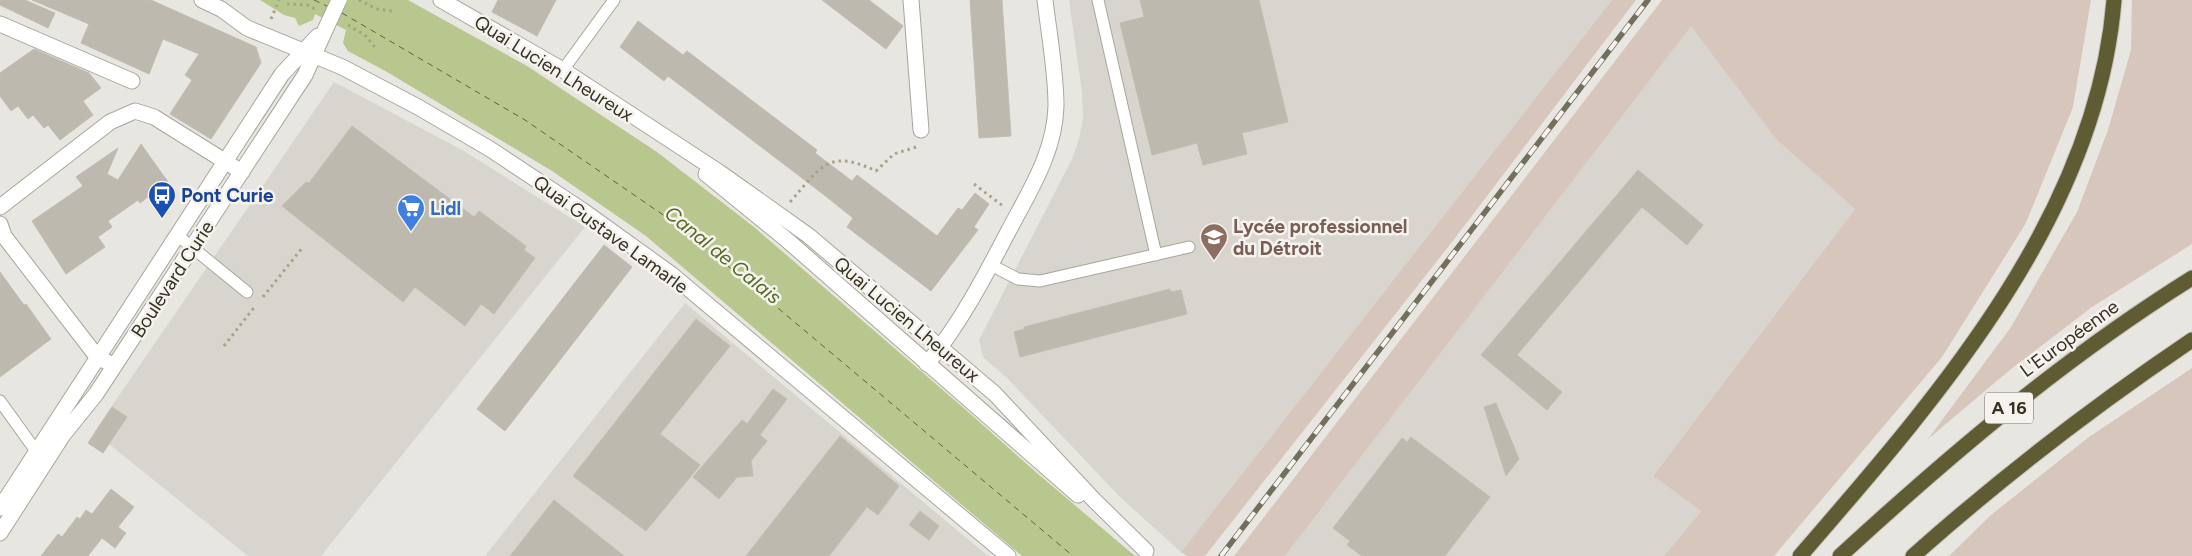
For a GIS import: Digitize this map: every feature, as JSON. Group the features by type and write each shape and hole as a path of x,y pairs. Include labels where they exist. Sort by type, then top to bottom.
{"highway":[{"path":"1800,556 1893,448 1949,377 1976,340 2017,275 2059,198 2075,162 2098,90 2114,0"},
{"name":"L'Européenne","path":"1840,556 1935,469 2024,396 2115,329 2192,278"},
{"name":"A 16","path":"1913,556 2010,472 2065,429 2192,340"}],"street":[{"name":"Quai Gustave Lamarle","path":"202,0 221,9 247,28 342,67 452,126 529,174 611,230 671,274 1008,556"},
{"name":"Boulevard Curie","path":"0,533 40,458 98,358 282,74 308,53 326,28 339,0"},
{"name":"Quai Lucien Lheureux","path":"441,0 563,70 780,214 995,394 1094,500 1148,554"},
{"path":"927,364 953,331 991,265 1044,161 1056,105 1045,0"},
{"path":"908,3 921,137"},
{"path":"0,24 132,81"},
{"name":"Boulevard Curie","path":"0,508 40,458 70,427 93,399 305,75 308,53"},
{"path":"0,207 110,122 135,111 148,114 242,172"},
{"name":"Quai Lucien Lheureux","path":"640,122 787,240 927,364 1148,554"},
{"path":"0,224 4,236 98,358 114,365"}],"lane":[{"path":"563,70 614,0"},
{"path":"1098,0 1156,255"},
{"path":"177,235 247,292"},
{"path":"991,265 1018,279 1040,280 1189,247"},
{"path":"0,401 40,458"}],"path":[{"path":"269,24 279,0"},
{"path":"359,0 377,9 392,11"},
{"path":"780,214 822,167 840,159 856,162 876,171 894,154 921,137"},
{"path":"974,184 1016,216"}],"shaded area":[{"name":"Lycée professionnel du Détroit","path":"1069,0 1612,0 1181,552 1121,498 1007,378 983,357 979,340 1072,159 1079,139 1083,118 1082,92"},
{"path":"1612,0 1636,0 1452,242 1205,556 1187,556 1181,552"},
{"path":"1662,0 2091,0 2073,107 2026,223 1942,357 1774,556 1664,556 1701,511 1653,476 1855,209 1776,139 1691,26 1285,556 1234,556"},
{"path":"2132,0 2192,0 2192,244 2092,307 2011,369 1928,439 2011,327 2077,212 2108,130 2131,50"},
{"path":"1691,25 1776,139 1855,209 1653,476 1701,511 1664,556 1285,556"},
{"path":"334,82 464,151 585,227 321,556 248,556 94,432"},
{"path":"685,303 988,556 485,556"},
{"path":"2192,368 2192,556 1949,556 1991,515 2089,437"}],"water":[{"name":"Canal de Calais","path":"260,0 408,0 527,66 657,152 754,227 1135,556 1022,556 646,236 552,171 387,72 348,51 343,43 346,30 315,14 313,20 299,26 295,18 284,15"}],"building":[{"path":"0,0 25,0 55,13 48,28 0,5"},
{"path":"32,0 151,0 256,47 261,63 211,139 170,114 192,80 185,75 199,54 163,39 149,74 81,43 89,24"},
{"path":"498,0 556,0 537,36 492,12"},
{"path":"822,0 869,0 903,26 886,49"},
{"path":"970,0 1002,0 1011,136 979,138"},
{"path":"1140,0 1259,0 1288,122 1242,133 1247,154 1203,165 1197,143 1152,155 1120,23 1144,17"},
{"path":"638,21 683,55 687,51 817,150 815,153 852,181 857,175 937,236 958,208 962,210 975,193 989,204 974,227 978,230 931,291 847,227 853,218 823,194 668,76 664,81 620,47"},
{"path":"34,49 89,73 101,88 83,101 93,115 60,140 48,125 44,128 33,115 28,119 18,106 11,111 0,96 0,73"},
{"name":"Lidl","path":"352,126 474,217 479,211 526,246 524,250 535,258 494,314 481,304 465,326 415,287 403,302 282,206 306,182 309,183"},
{"path":"141,144 168,182 140,203 138,200 108,221 112,227 98,237 105,247 66,274 32,221 83,186 76,177 118,148 107,174 118,180"},
{"path":"1638,170 1703,225 1687,245 1642,207 1517,355 1562,392 1547,410 1481,355"},
{"path":"604,245 632,267 505,431 477,409"},
{"path":"0,272 51,339 0,377"},
{"path":"1170,289 1171,292 1181,290 1187,314 1020,357 1014,332 1024,329 1024,327"},
{"path":"696,319 730,346 660,434 700,465 646,531 573,476"},
{"path":"773,389 787,399 760,435 767,441 751,461 753,476 737,477 719,499 693,477 742,420 747,424"},
{"path":"1496,403 1519,459 1506,476 1484,407"},
{"path":"112,407 127,417 103,453 88,443"},
{"path":"840,436 899,486 878,515 867,507 829,556 746,556"},
{"path":"1411,437 1490,497 1445,556 1362,556 1347,545 1350,541 1333,528 1402,438 1407,442"},
{"path":"111,489 134,507 118,527 126,533 115,548 102,538 88,556 41,556 58,534 62,537 77,517 80,519 86,510 92,514"},
{"path":"554,500 624,556 510,556"},
{"path":"920,511 939,526 929,540 909,525"}],"ferry route":[{"path":"314,0 329,7"},
{"path":"342,13 525,120 685,230 1073,556"}],"railway":[{"path":"1221,556 1648,0"}],"place":[{"name":"Pont Curie","path":"162,219"},
{"name":"Lidl","path":"411,232"},
{"name":"Lycée professionnel du Détroit","path":"1214,261"}]}
